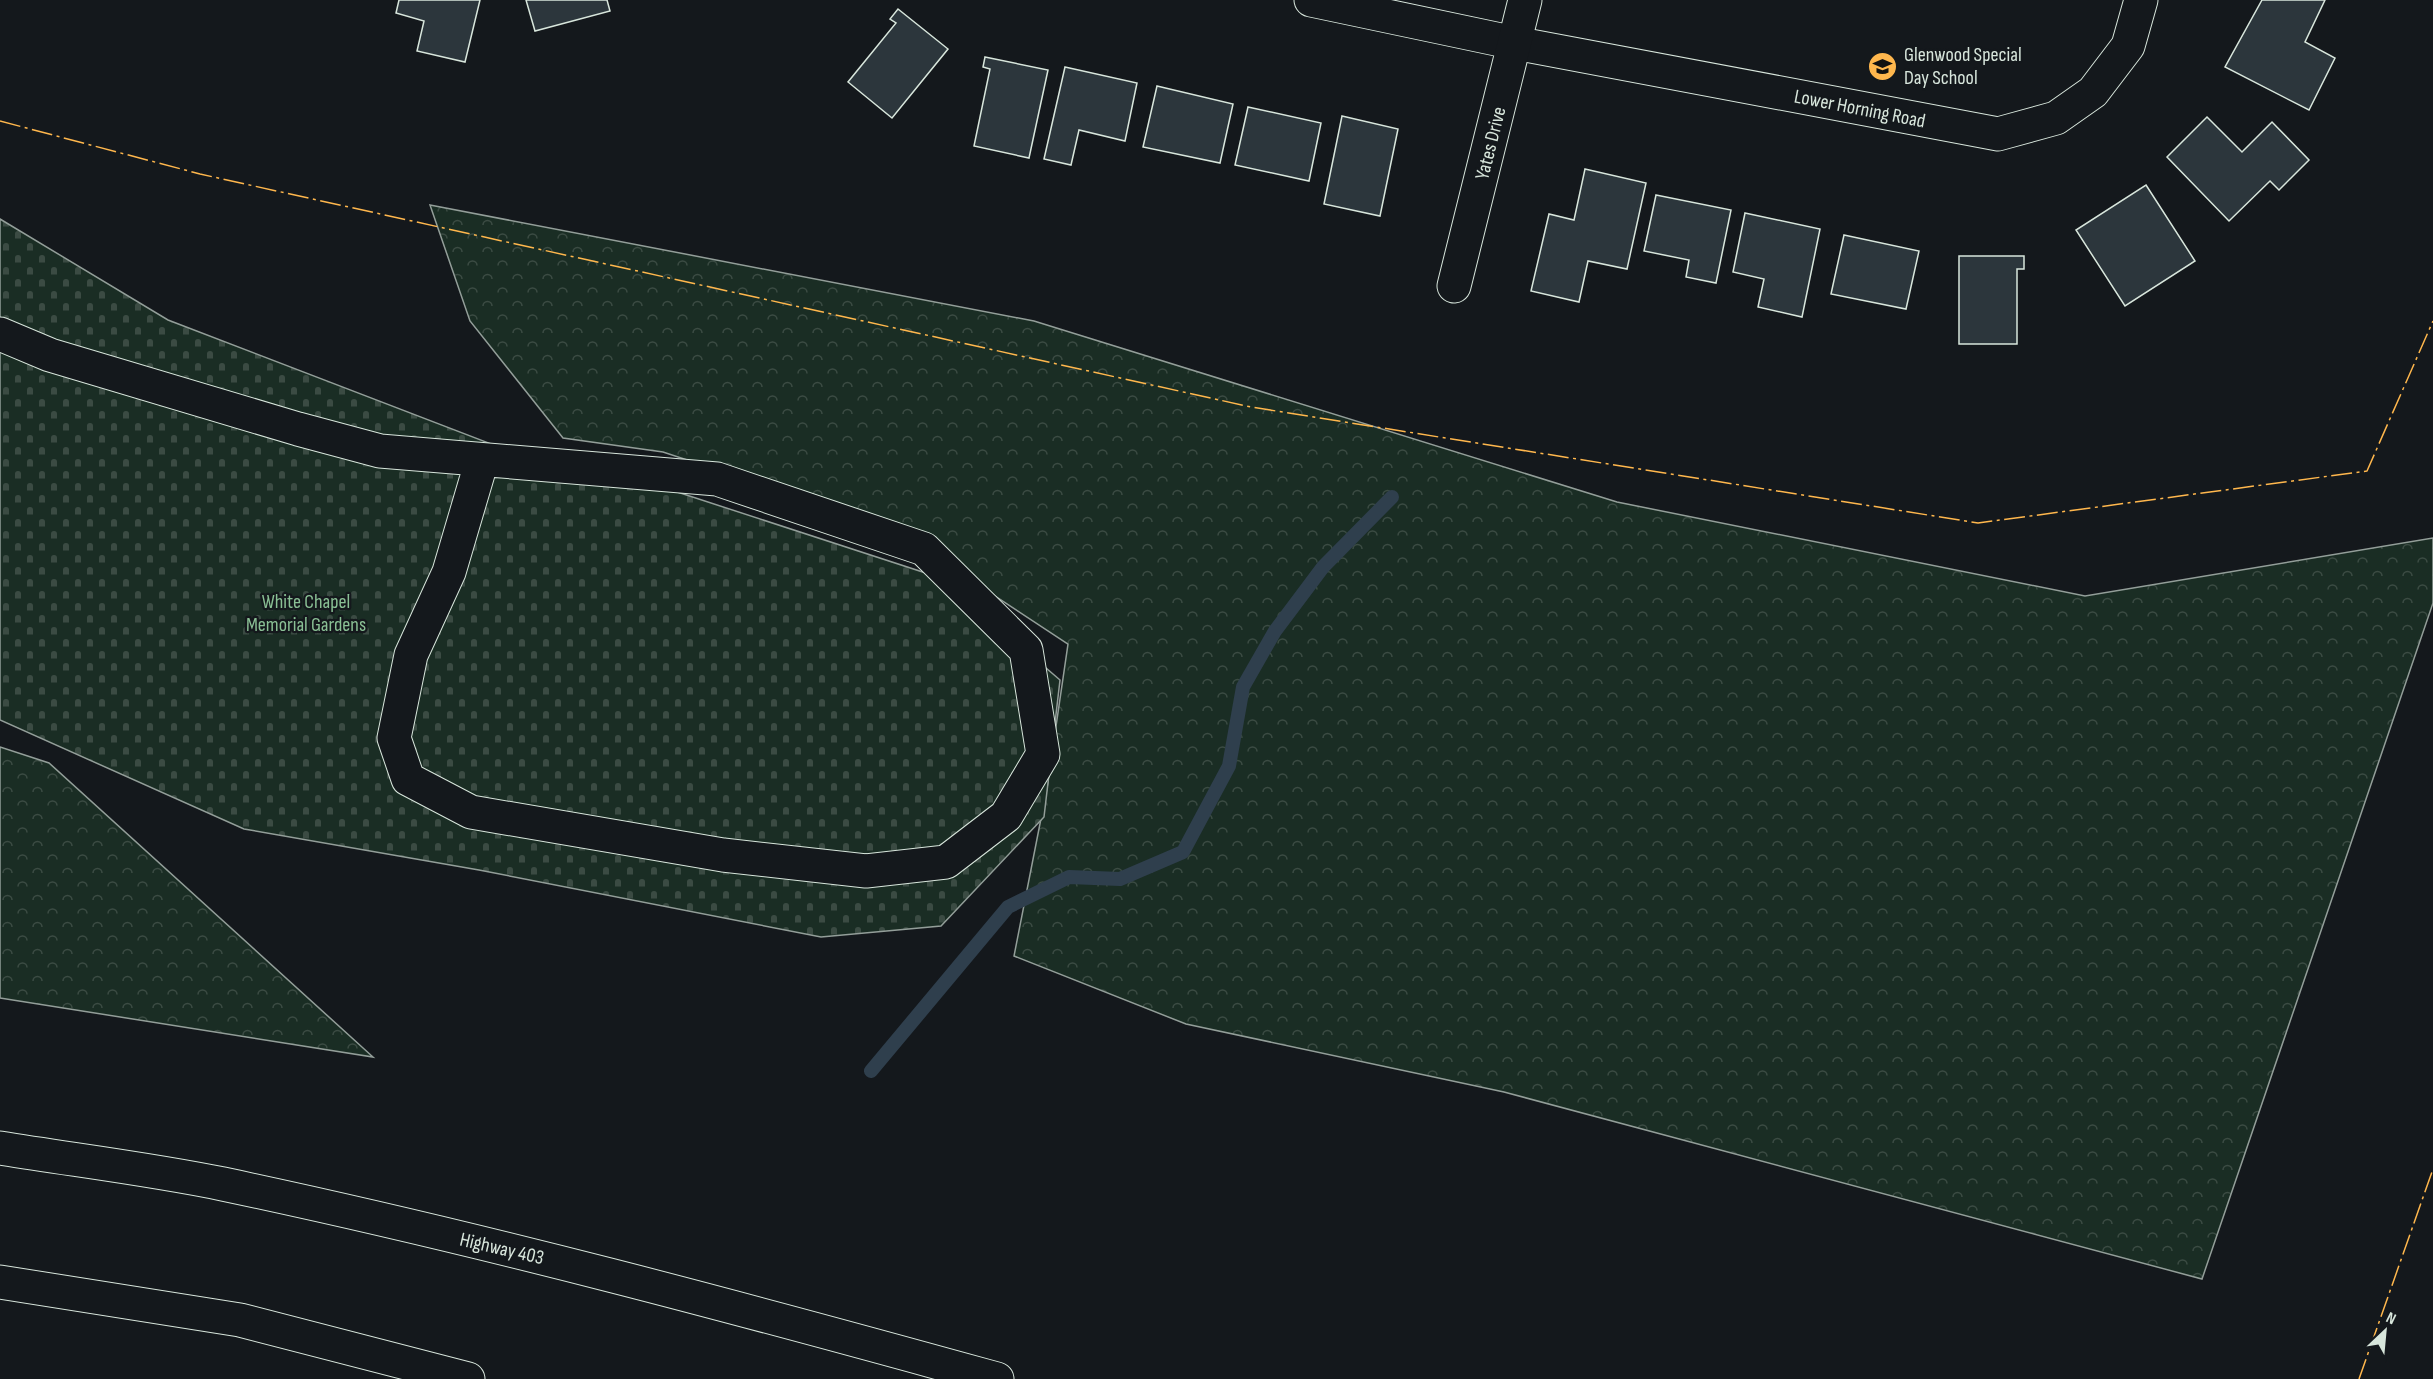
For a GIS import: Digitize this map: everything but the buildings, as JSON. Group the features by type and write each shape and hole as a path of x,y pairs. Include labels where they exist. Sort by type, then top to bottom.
{"main road":[{"name":"Lower Horning Road","path":"1311,0 1515,43 1998,134 2056,118 2093,92 2128,46 2141,0"},
{"name":"Yates Drive","path":"1454,286 1526,0"},
{"path":"0,334 50,356 380,451 717,479 924,549 1026,650 1043,754 1006,816 946,862 866,871 723,855 471,812 408,780 394,738 411,655 449,572 482,460"},
{"name":"Highway 403","path":"0,1148 221,1184 493,1246 714,1301 997,1379"},
{"path":"0,1282 240,1320 468,1379"}],"green space":[{"path":"430,205 1034,321 1617,502 2085,596 2433,538 2433,603 2202,1279 1504,1092 1186,1024 1014,956 1047,788 1068,644 888,526 663,452 563,438 470,321"},
{"name":"White Chapel Memorial Gardens","path":"0,219 168,320 551,467 665,488 941,578 1060,680 1044,817 941,926 821,937 479,870 244,829 0,720"},
{"path":"0,747 49,763 373,1057 0,998"}],"waterway":[{"path":"871,1071 1008,907 1069,877 1120,879 1183,852 1229,766 1243,687 1275,631 1323,567 1392,497"}],"power":[{"path":"0,121 200,174 1251,407 1978,523 2367,471 2433,321"},
{"path":"2359,1379 2433,1169"}],"place":[{"name":"Glenwood Special Day School","path":"1883,66"}]}
